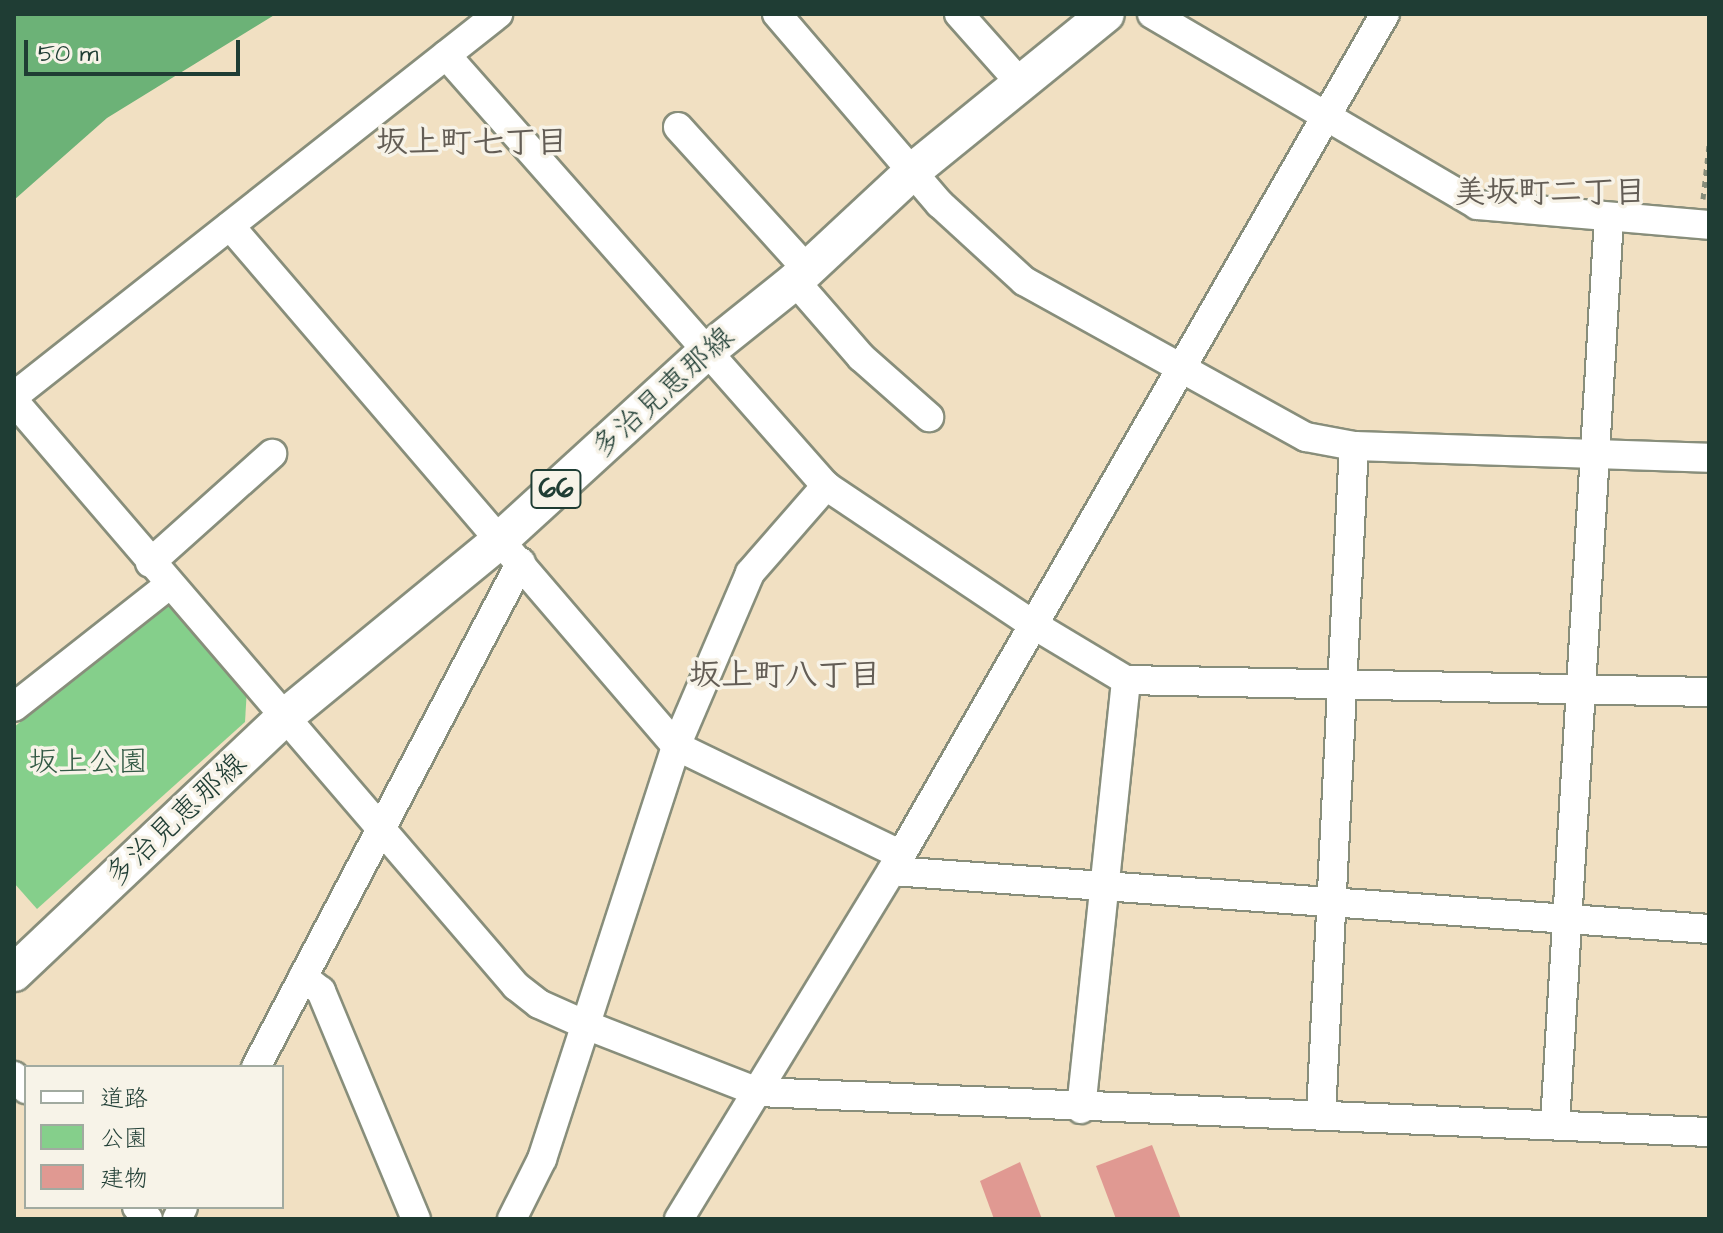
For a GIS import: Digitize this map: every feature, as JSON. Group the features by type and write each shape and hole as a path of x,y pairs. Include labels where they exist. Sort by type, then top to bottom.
{"main road":[{"name":"多治見恵那線","path":"14,973 286,716 511,551 705,353 801,275 914,170 1106,14"}],"street":[{"path":"777,14 914,170 940,204 1024,281 1179,370 1306,437 1354,446 1709,458"},
{"path":"959,14 1022,85"},
{"path":"1152,14 1477,205 1704,225"},
{"path":"679,1219 896,863 1385,14"},
{"path":"485,18 446,55 14,399 168,586 286,716 516,986 539,1004 586,1025 758,1092 1081,1109 1321,1115 1709,1132"},
{"path":"446,55 705,353 826,486 1034,625 1126,680 1341,680 1709,692"},
{"path":"678,127 801,275 861,357 929,417"},
{"path":"1555,1124 1564,921 1609,218"},
{"path":"230,226 676,746 896,863 1104,886 1709,929"},
{"path":"1321,1115 1354,446"},
{"path":"150,563 272,454"},
{"path":"512,1219 542,1159 676,746 750,573 826,486"},
{"path":"257,1065 381,826 511,551"},
{"path":"14,707 168,586"},
{"path":"1081,1109 1126,680"},
{"path":"303,977 321,991 416,1219"}],"path":[{"path":"1704,225 1709,145"}],"green space":[{"path":"14,14 276,14 107,118 14,200"},
{"name":"坂上公園","path":"169,605 247,688 245,722 37,909 14,883 14,727"}],"building":[{"path":"1152,1145 1181,1219 1116,1219 1096,1166"},
{"path":"1020,1162 1042,1219 994,1219 980,1181"}],"district":[{"name":"坂上町七丁目","path":"472,143"},
{"name":"美坂町二丁目","path":"1550,193"},
{"name":"坂上町八丁目","path":"785,676"}]}
